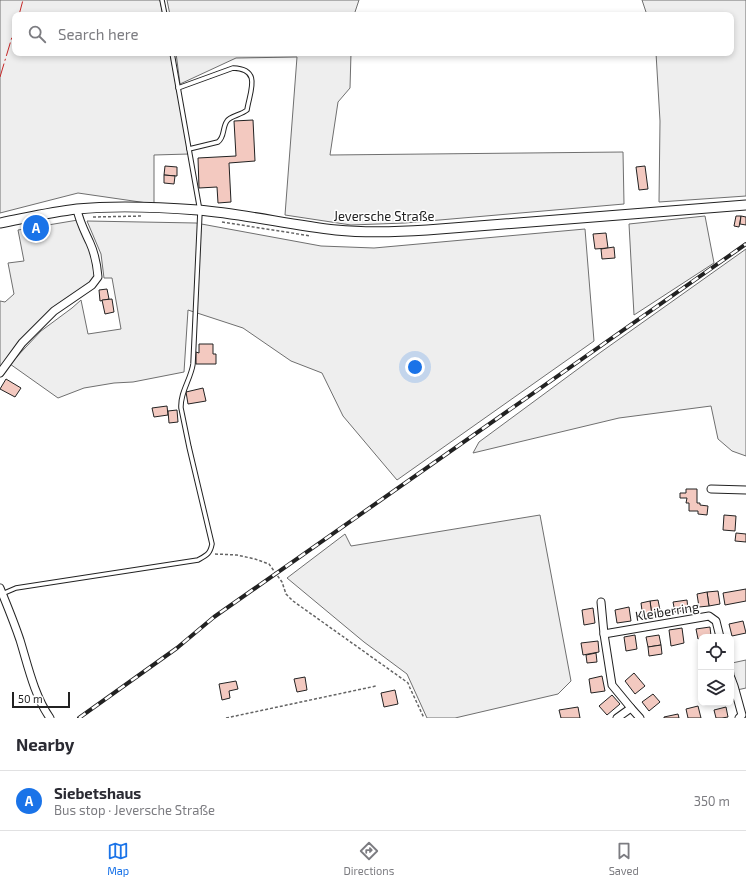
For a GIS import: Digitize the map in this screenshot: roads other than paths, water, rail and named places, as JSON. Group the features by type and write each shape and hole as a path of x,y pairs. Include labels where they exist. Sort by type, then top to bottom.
{"street":[{"name":"Jeversche Straße","path":"0,223 77,209 137,207 200,211 337,230 389,232 746,205"},
{"path":"0,373 22,343 54,311 92,286 98,277 96,259 78,217 77,209"},
{"path":"711,489 746,490"},
{"path":"1,591 20,638 34,686 50,718"},
{"path":"600,602 612,684 640,718"},
{"name":"Kleiberring","path":"604,634 709,616 716,621 719,634"},
{"path":"734,686 742,715 739,718"},
{"path":"617,718 631,708"}],"lane":[{"path":"162,0 164,12"},
{"path":"1,591 198,560 211,552 212,544 189,447 180,401 192,372 193,364 200,211 173,56"},
{"path":"178,88 233,68 241,68 246,70 250,73 252,81 246,110 242,114 233,116 227,121 222,139 218,142 189,149"}],"railway":[{"path":"79,718 177,648 214,617 746,244"}],"place":[{"name":"Siebetshaus","path":"36,228"}]}
